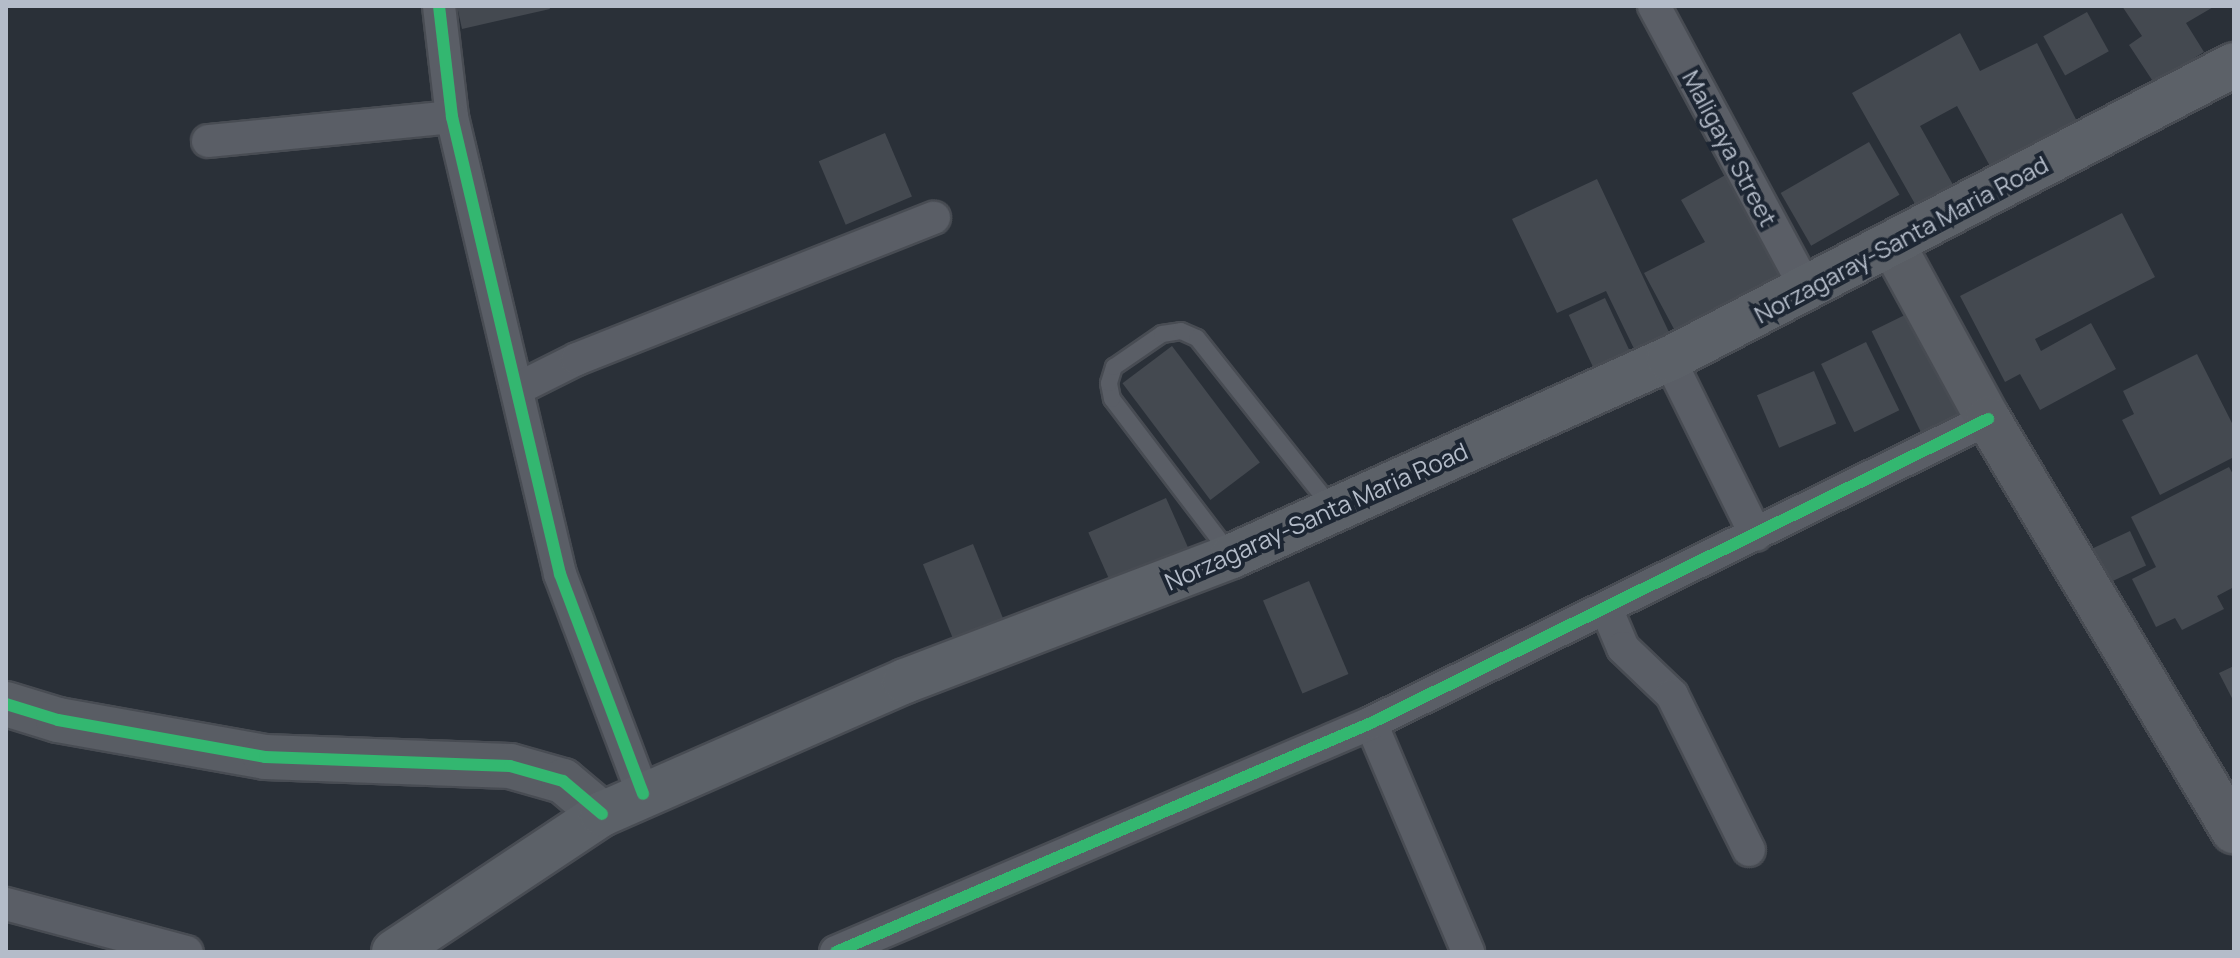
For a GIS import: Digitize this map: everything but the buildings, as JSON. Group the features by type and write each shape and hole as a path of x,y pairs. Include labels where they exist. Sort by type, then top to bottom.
{"main road":[{"name":"Norzagaray-Santa Maria Road","path":"394,952 602,814 643,794 905,681 1232,556 1669,359 1807,290 2234,65"}],"street":[{"path":"439,6 452,117 560,574 643,794"},
{"name":"Maligaya Street","path":"1654,6 1807,290"},
{"path":"208,141 452,117"},
{"path":"517,389 577,359 934,218"},
{"path":"1893,245 1988,419 2234,831"},
{"path":"1669,359 1756,535"},
{"path":"836,952 1371,723 1988,419"},
{"path":"1606,608 1623,648 1672,695 1749,850"},
{"path":"6,704 58,720 265,757 510,766 563,781 602,814"},
{"path":"1371,723 1468,952"},
{"path":"6,904 187,952"}],"lane":[{"path":"1232,556 1112,399 1109,383 1114,367 1162,334 1181,331 1197,338 1333,510"}],"cycle path":[{"path":"439,6 452,117 560,574 643,794"},
{"path":"836,952 1371,723 1988,419"},
{"path":"6,704 58,720 265,757 510,766 563,781 602,814"}]}
